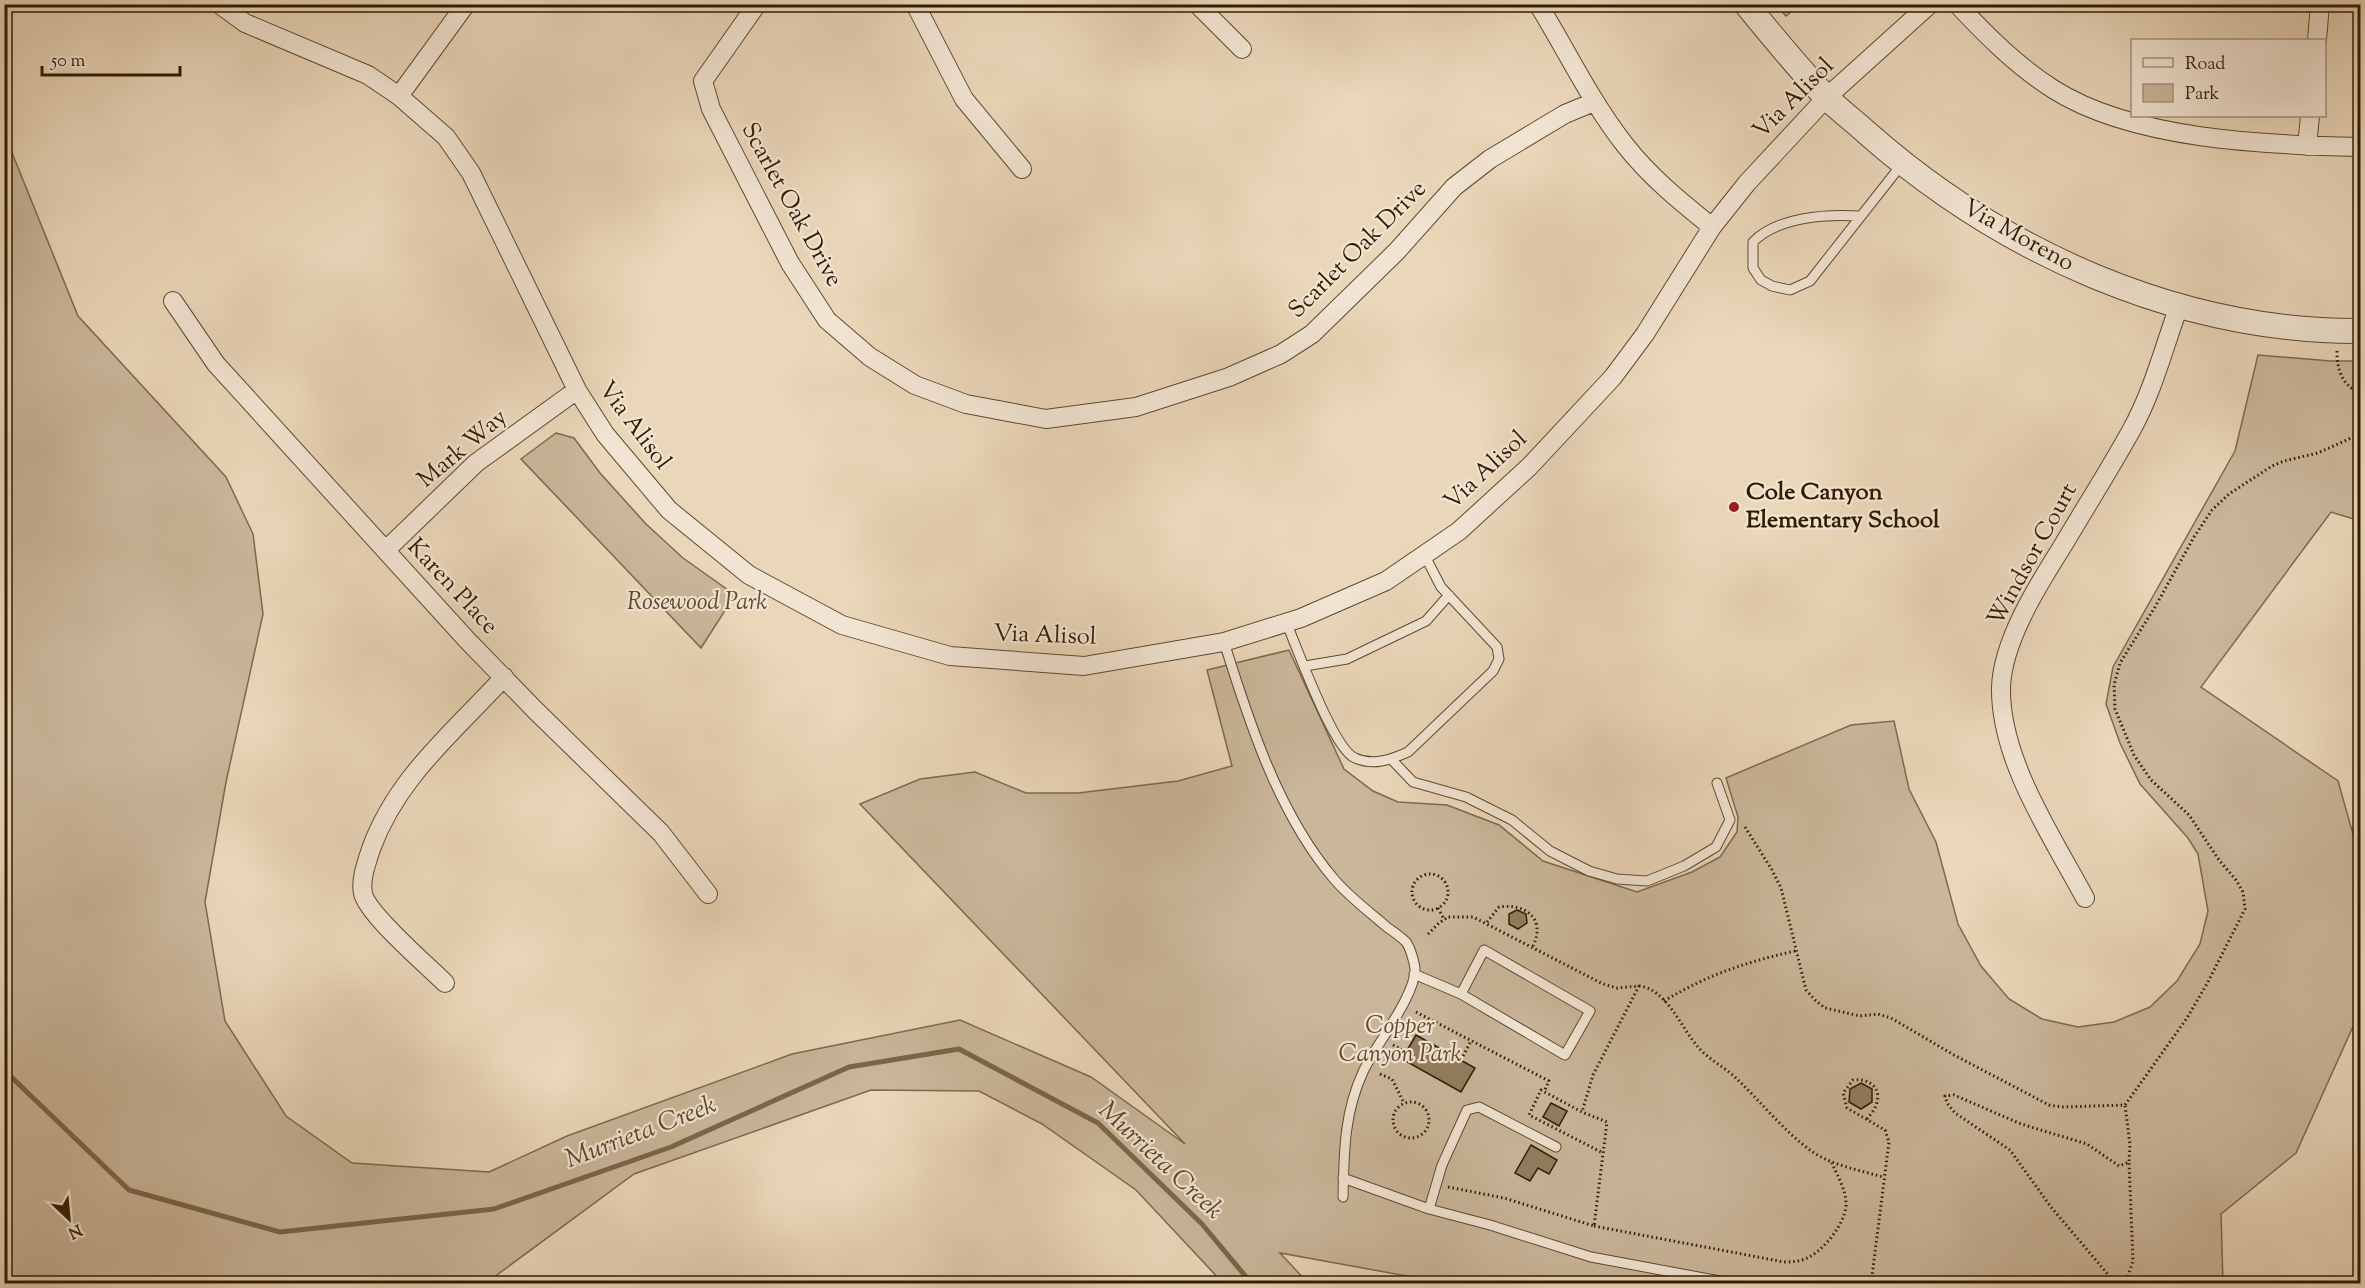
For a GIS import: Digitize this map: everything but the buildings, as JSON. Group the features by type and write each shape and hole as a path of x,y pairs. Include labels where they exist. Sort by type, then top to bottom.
{"street":[{"name":"Via Alisol","path":"219,4 245,23 368,75 399,96 446,137 471,173 577,390 605,434 669,510 749,575 842,625 950,656 1084,666 1224,642 1302,618 1386,580 1459,531 1529,466 1613,377 1645,334 1712,227 1747,183 1827,98 1930,4"},
{"path":"399,96 466,4"},
{"name":"Scarlet Oak Drive","path":"757,4 703,81 711,109 790,264 826,320 870,357 915,385 966,404 1046,419 1136,407 1229,377 1281,354 1312,334 1397,251 1454,187 1490,159 1565,114 1594,102"},
{"path":"915,4 964,99 1022,169"},
{"path":"1197,4 1242,49"},
{"path":"1538,4 1594,102 1625,144 1649,173 1712,227"},
{"name":"Via Moreno","path":"1746,4 1827,98 1902,164 1938,191 2010,236 2116,286 2179,306 2215,315 2287,327 2361,331"},
{"path":"1958,4 2016,63 2054,90 2114,117 2170,132 2307,146 2361,147"},
{"path":"2317,39 2320,4"},
{"path":"2307,146 2310,117"},
{"name":"Karen Place","path":"173,301 216,364 504,677 662,833 708,894"},
{"name":"Windsor Court","path":"2085,898 2029,792 2012,752 2004,719 2001,687 2008,654 2018,625 2038,585 2146,403 2179,306"},
{"name":"Mark Way","path":"386,550 476,463 577,390"},
{"path":"446,983 372,912 363,894 364,869 380,825 399,792 431,753 504,677"}],"lane":[{"path":"1859,216 1827,214 1784,224 1762,232 1753,242 1753,268 1761,280 1772,286 1790,290 1810,281 1902,164"},
{"path":"1286,622 1326,718 1340,743 1352,757 1372,763 1408,752 1493,671 1499,659 1497,647 1441,587 1424,554"},
{"path":"1305,666 1347,659 1426,621 1449,595"},
{"path":"1224,642 1247,718 1300,831 1334,879 1354,899 1407,943 1415,968 1410,990 1363,1072 1349,1108 1344,1149 1343,1197"},
{"path":"1391,759 1413,782 1466,797 1512,820 1550,851 1589,871 1617,879 1647,881 1684,866 1716,847 1730,820 1717,783"},
{"path":"1414,974 1461,994 1565,1055 1590,1011 1484,950 1461,994"},
{"path":"1429,1209 1442,1165 1467,1110 1479,1107 1556,1147"},
{"path":"1343,1178 1429,1209 1490,1225 1591,1257 1737,1284"}],"path":[{"path":"2337,331 2338,370 2345,382 2361,393"},
{"path":"2129,1162 2119,1166 2087,1144 2021,1124 1954,1095 1945,1096 1947,1103 1955,1113 2010,1150 2051,1207 2116,1283 2128,1276 2133,1261 2130,1145 2126,1105 2187,1018 2245,909 2243,892 2236,880 2219,860 2189,815 2151,780 2134,754 2115,708 2114,685 2120,663 2212,510 2229,494 2272,466 2318,453 2361,434"},
{"path":"1745,827 1781,888 1806,990 1825,1008 1860,1016 1878,1014 1891,1018 1954,1055 2049,1105 2062,1107 2126,1105"},
{"path":"1424,875 1436,875 1445,883 1447,895 1438,908 1421,908 1413,899 1414,883 1424,875"},
{"path":"1487,922 1499,907 1512,905 1523,909 1531,915 1537,926 1537,937 1533,946"},
{"path":"1438,908 1444,919"},
{"path":"1664,1001 1695,982 1736,966 1795,951"},
{"path":"1639,986 1654,991 1700,1050 1735,1077 1764,1110 1811,1150 1831,1161 1883,1177"},
{"path":"1416,1012 1550,1082 1544,1092"},
{"path":"1461,1060 1471,1041"},
{"path":"1393,1045 1406,1052"},
{"path":"1380,1074 1392,1079 1404,1103"},
{"path":"1867,1119 1877,1105 1877,1091 1870,1082 1862,1079 1853,1080 1843,1093 1847,1108 1885,1130 1888,1136 1871,1284"},
{"path":"1404,1103 1417,1103 1428,1115 1428,1126 1420,1135 1408,1138 1402,1136 1394,1126 1394,1114 1404,1103"},
{"path":"1594,1226 1784,1262 1800,1261 1813,1255 1840,1224 1846,1205 1843,1188 1831,1161"}],"green space":[{"path":"1776,5 1799,5 1786,16"},
{"name":"Copper Canyon Park","path":"4,133 78,316 226,477 253,534 263,614 226,782 205,902 225,1021 286,1116 352,1163 489,1172 567,1136 792,1054 960,1020 1091,1077 1185,1144 860,804 920,779 975,772 1026,793 1078,793 1178,781 1232,766 1207,670 1289,650 1344,769 1373,791 1398,802 1447,805 1499,825 1543,861 1637,892 1692,872 1720,857 1737,832 1738,817 1726,778 1851,725 1894,721 1909,789 1936,842 1958,924 1981,966 2009,999 2042,1019 2078,1027 2114,1022 2150,1007 2177,981 2200,944 2208,911 2198,854 2188,838 2140,784 2120,743 2106,704 2113,667 2235,451 2258,355 2360,361 2360,521 2331,512 2201,687 2338,781 2360,859 2360,1011 2296,1153 2221,1214 2223,1283 1451,1284 1280,1253 1308,1283 1223,1283 1136,1190 1042,1124 979,1091 871,1090 634,1174 486,1283 5,1283"},
{"name":"Rosewood Park","path":"556,433 574,438 600,473 646,524 683,558 735,595 701,648 521,459"}],"waterway":[{"name":"Murrieta Creek","path":"4,1070 129,1190 280,1232 494,1209 671,1147 849,1067 959,1049 1098,1123 1202,1224 1252,1284"}],"place":[{"name":"Cole Canyon Elementary School","path":"1734,507"}]}
